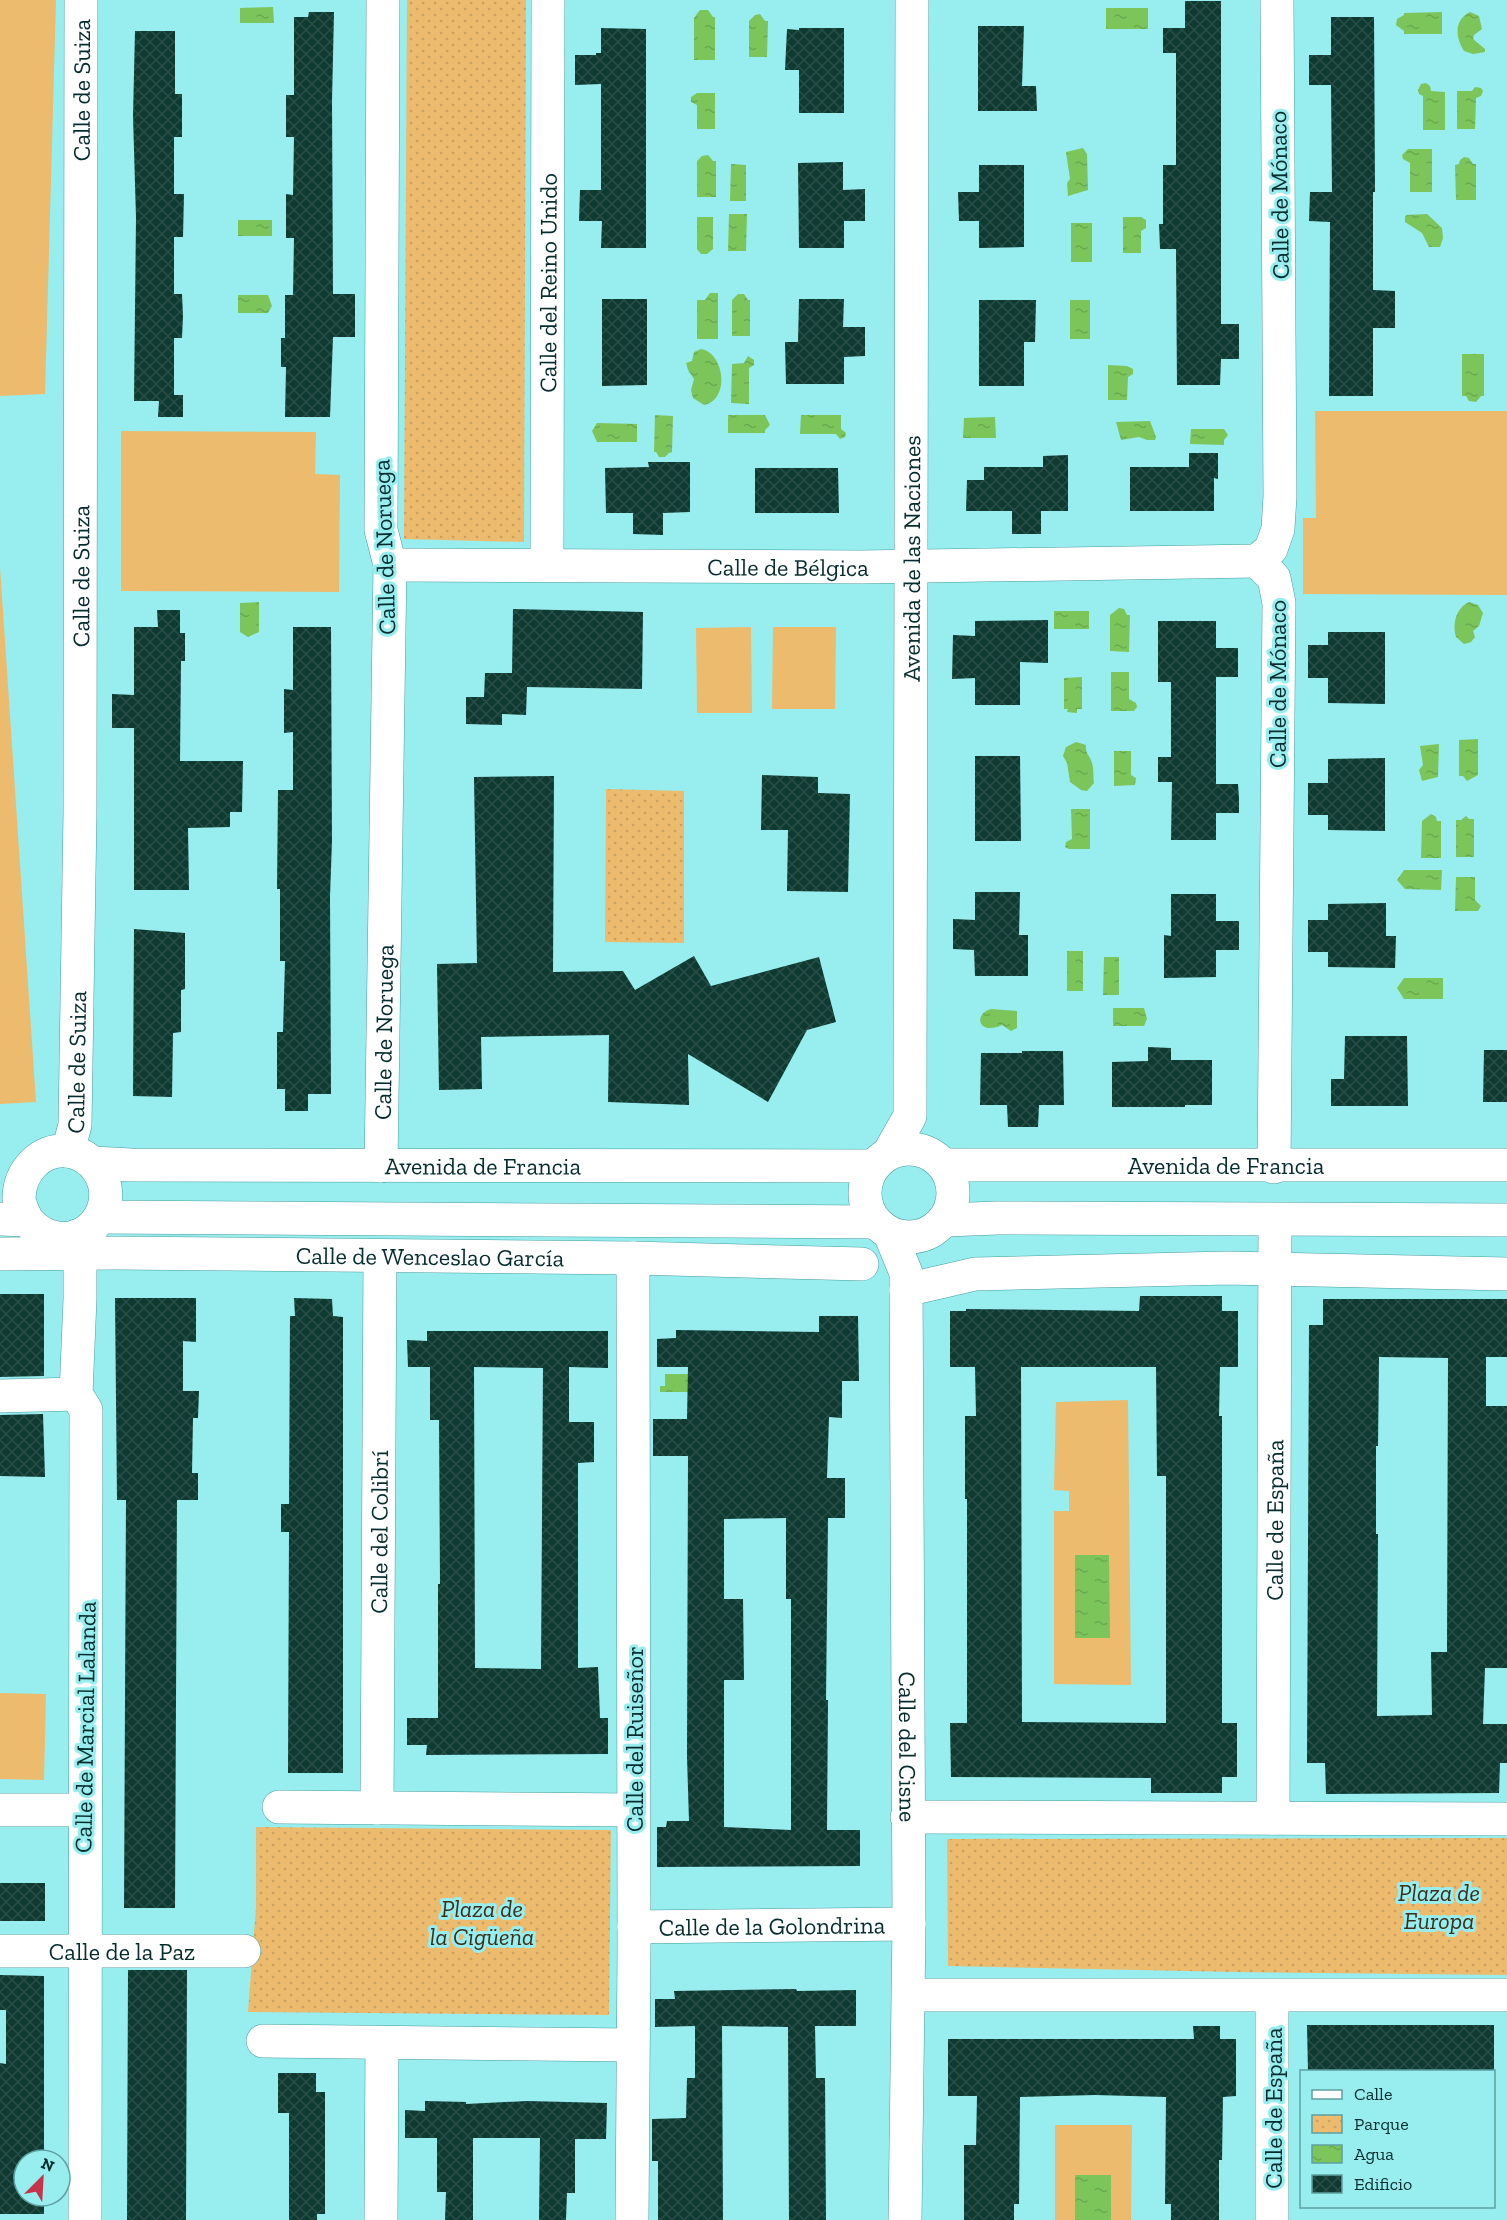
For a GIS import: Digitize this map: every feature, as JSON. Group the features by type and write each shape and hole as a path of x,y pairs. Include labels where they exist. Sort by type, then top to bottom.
{"street":[{"name":"Calle de Suiza","path":"80,1157 75,1125 80,813 81,0"},
{"name":"Calle de Noruega","path":"381,1166 390,565 381,530 383,0"},
{"name":"Calle del Reino Unido","path":"547,565 548,0"},
{"name":"Avenida de las Naciones","path":"912,0 910,1116 937,1159"},
{"name":"Calle de Mónaco","path":"1274,1167 1279,603 1274,578 1257,561 1271,549 1278,529 1280,496 1277,0"},
{"name":"Calle de Bélgica","path":"390,565 912,565 1257,561"},
{"name":"Avenida de las Naciones","path":"881,1160 910,1116"},
{"path":"935,1228 953,1202 953,1182 937,1159 910,1148 896,1150 881,1160 865,1184 866,1204 883,1228 909,1238 935,1228 997,1218 1507,1220"},
{"name":"Avenida de Francia","path":"881,1160 381,1166 131,1165 55,1151 16,1164 21,1180 19,1201 13,1220 49,1237 63,1238 883,1228"},
{"path":"80,1157 104,1179 107,1198 86,1236"},
{"name":"Avenida de Francia","path":"937,1159 1274,1167 1507,1166"},
{"name":"Calle de España","path":"1272,1818 1275,1220"},
{"name":"Calle del Cisne","path":"883,1228 906,1282 909,1995 905,2220"},
{"name":"Calle del Cisne","path":"906,1282 935,1228"},
{"name":"Calle de Wenceslao García","path":"0,1254 86,1236 380,1256 633,1258 862,1264"},
{"name":"Calle de Marcial Lalanda","path":"85,2220 86,1410 76,1394 86,1236"},
{"name":"Calle del Colibrí","path":"376,1808 380,1256"},
{"name":"Calle del Ruiseñor","path":"632,2220 633,1258"},
{"path":"906,1282 975,1274 1275,1268 1507,1274"},
{"path":"0,1396 76,1394"},
{"path":"279,1807 633,1810"},
{"path":"0,1810 84,1810"},
{"path":"907,1817 1507,1819"},
{"name":"Calle de la Golondrina","path":"634,1927 909,1924"},
{"name":"Calle de la Paz","path":"0,1952 244,1951"},
{"path":"909,1995 1507,1995"},
{"name":"Calle de España","path":"1272,1995 1272,2220"},
{"path":"263,2041 632,2045"},
{"path":"381,2043 381,2220"}],"green space":[{"path":"0,0 56,0 45,394 0,396"},
{"path":"407,0 526,0 524,542 404,539"},
{"path":"1315,411 1507,411 1507,595 1303,594 1303,518 1316,518"},
{"path":"121,431 316,432 315,474 340,475 339,592 121,591"},
{"path":"0,567 36,1102 0,1104"},
{"path":"751,627 752,713 697,713 696,628"},
{"path":"773,627 836,627 835,709 772,709"},
{"path":"606,789 684,791 684,943 605,942"},
{"path":"1128,1400 1131,1685 1054,1684 1054,1511 1069,1511 1069,1491 1054,1490 1056,1402"},
{"path":"0,1693 46,1694 44,1780 0,1779"},
{"name":"Plaza de la Cigüeña","path":"256,1827 611,1830 609,2015 248,2012 256,1908"},
{"name":"Plaza de Europa","path":"1507,1838 1507,1975 948,1966 947,1839"},
{"path":"1055,2125 1132,2125 1131,2220 1055,2220"}],"water":[{"path":"273,7 274,23 240,23 240,8"},
{"path":"1106,8 1148,8 1148,29 1106,29"},
{"path":"700,10 708,10 715,17 715,60 694,60 694,18"},
{"path":"1442,12 1442,34 1404,34 1404,31 1396,25 1397,19 1404,13"},
{"path":"1470,12 1479,16 1482,29 1474,35 1473,39 1485,49 1485,52 1473,54 1464,51 1459,40 1459,24"},
{"path":"760,14 765,21 768,21 767,57 749,57 749,21 755,15"},
{"path":"1426,83 1430,86 1431,91 1445,92 1445,130 1423,130 1423,96 1418,90 1421,84"},
{"path":"1475,87 1483,91 1481,96 1476,98 1475,129 1457,129 1457,91 1472,91"},
{"path":"697,93 715,93 715,129 697,129 697,105 691,102 691,97"},
{"path":"1083,148 1087,154 1088,190 1068,196 1067,183 1070,179 1066,152"},
{"path":"1408,149 1432,149 1432,192 1410,192 1410,163 1403,159 1402,155"},
{"path":"708,155 716,161 716,197 697,197 697,161 702,156"},
{"path":"1464,157 1476,164 1476,200 1456,200 1455,165 1459,164"},
{"path":"731,164 746,165 746,201 730,201"},
{"path":"729,214 747,214 746,251 728,251"},
{"path":"1427,214 1442,228 1443,238 1440,247 1429,247 1422,233 1405,222 1407,215"},
{"path":"697,217 713,217 713,249 707,254 701,254 697,249"},
{"path":"1123,217 1141,217 1146,220 1146,228 1141,231 1141,253 1123,253"},
{"path":"238,220 272,220 272,236 238,236"},
{"path":"1071,223 1092,223 1092,262 1071,262"},
{"path":"710,293 718,293 718,339 697,339 697,300 705,300"},
{"path":"738,294 744,294 750,300 750,336 732,336 732,300"},
{"path":"238,295 268,295 272,306 268,313 238,313"},
{"path":"1070,300 1090,300 1090,339 1070,339"},
{"path":"701,349 709,352 715,359 721,377 718,395 704,405 693,398 691,390 694,379 686,363 692,361 694,352"},
{"path":"1462,354 1484,354 1484,396 1476,402 1469,401 1466,396 1462,396"},
{"path":"748,356 754,360 754,365 749,368 749,404 731,403 732,364 744,363"},
{"path":"1108,365 1127,366 1133,369 1133,374 1128,377 1127,400 1108,400"},
{"path":"655,415 673,416 672,452 665,457 659,457 654,452"},
{"path":"728,415 765,415 770,425 765,433 728,433"},
{"path":"801,415 841,415 841,429 846,433 845,437 840,439 836,434 800,434"},
{"path":"995,417 996,438 963,438 964,418"},
{"path":"1150,421 1155,440 1139,437 1121,440 1116,422"},
{"path":"597,423 637,424 637,442 597,442 592,431"},
{"path":"1191,429 1224,429 1228,435 1224,440 1224,445 1190,444"},
{"path":"259,602 259,632 248,637 240,632 240,603"},
{"path":"1469,602 1478,605 1483,613 1479,626 1473,631 1475,637 1471,642 1464,644 1456,637 1455,622 1458,612"},
{"path":"1119,608 1124,609 1127,615 1130,615 1129,652 1110,651 1110,615"},
{"path":"1054,611 1089,611 1089,629 1054,629"},
{"path":"1111,672 1129,672 1129,699 1136,703 1137,707 1134,711 1111,711"},
{"path":"1082,677 1082,709 1077,709 1077,713 1067,712 1068,709 1064,709 1064,678"},
{"path":"1478,739 1478,775 1467,781 1463,776 1459,776 1459,740"},
{"path":"1076,742 1086,745 1093,766 1094,783 1087,791 1081,790 1070,782 1067,763 1063,756 1066,747"},
{"path":"1439,744 1438,777 1422,781 1419,770 1423,765 1420,746"},
{"path":"1114,751 1131,751 1131,775 1136,778 1135,785 1114,786"},
{"path":"1071,809 1090,809 1090,849 1065,847 1066,842 1072,839"},
{"path":"1431,814 1436,817 1437,821 1441,821 1441,858 1421,858 1422,821"},
{"path":"1466,816 1474,819 1474,857 1456,857 1456,820 1461,820"},
{"path":"1404,870 1442,870 1441,890 1405,889 1397,880"},
{"path":"1456,877 1475,877 1475,900 1481,906 1478,911 1455,911"},
{"path":"1067,951 1083,951 1083,991 1067,991"},
{"path":"1104,957 1119,957 1119,995 1103,995"},
{"path":"1404,978 1443,978 1443,999 1404,999 1397,988"},
{"path":"1113,1008 1144,1008 1147,1019 1144,1026 1113,1026"},
{"path":"991,1009 1017,1011 1017,1028 1011,1031 1002,1025 994,1028 983,1026 980,1019 985,1012"},
{"path":"665,1374 693,1374 693,1392 660,1392 660,1386 665,1386"},
{"path":"1075,1555 1109,1555 1110,1638 1075,1638"},
{"path":"1075,2175 1111,2175 1111,2220 1075,2220"}],"building":[{"path":"1185,1 1221,1 1221,324 1239,324 1239,359 1221,359 1220,385 1177,385 1176,249 1160,249 1159,224 1163,224 1163,165 1176,165 1176,53 1163,53 1163,28 1185,28"},
{"path":"309,12 334,12 333,294 355,294 355,337 333,337 330,417 285,417 286,367 281,367 281,338 285,338 285,295 293,295 294,238 286,238 286,194 293,195 294,137 286,137 286,95 294,95 294,17 308,17"},
{"path":"1331,17 1374,17 1373,290 1395,291 1395,328 1373,328 1373,396 1329,396 1330,222 1309,221 1310,192 1332,192 1331,85 1309,85 1309,55 1331,55"},
{"path":"978,26 1024,26 1022,86 1036,86 1037,111 978,111"},
{"path":"601,28 646,29 646,248 601,248 602,221 579,221 580,190 601,190 601,84 575,85 575,55 601,53"},
{"path":"799,28 844,28 844,113 799,113 799,70 785,70 787,29 799,30"},
{"path":"135,31 175,31 175,94 182,94 182,137 174,137 174,194 184,194 183,237 174,237 174,294 182,294 183,316 182,338 174,338 174,395 183,395 183,417 158,417 159,401 134,401"},
{"path":"843,162 843,190 865,189 865,221 844,221 844,248 799,248 798,163"},
{"path":"979,165 1024,165 1024,247 979,248 979,221 959,221 958,192 979,192"},
{"path":"602,299 647,299 647,385 602,386"},
{"path":"799,299 844,299 843,327 865,327 865,356 844,357 844,384 786,384 785,342 798,342"},
{"path":"979,300 1036,300 1035,342 1024,342 1024,386 979,386"},
{"path":"1189,453 1218,453 1218,479 1214,478 1214,511 1130,511 1130,467 1189,467"},
{"path":"1068,455 1068,511 1041,511 1041,534 1012,534 1012,511 966,511 967,480 984,480 984,467 1043,467 1043,456"},
{"path":"648,462 690,462 690,512 663,513 663,535 633,534 633,513 606,513 605,468 649,467"},
{"path":"755,468 838,468 839,513 755,513"},
{"path":"513,609 643,612 642,689 527,687 526,715 502,714 502,725 466,724 466,697 484,697 485,673 512,673"},
{"path":"157,610 180,610 180,633 185,633 185,661 181,661 180,761 243,761 242,812 230,812 230,827 188,828 189,890 134,890 134,728 112,728 112,694 134,695 134,627 158,627"},
{"path":"1048,620 1048,663 1020,662 1020,705 975,705 975,678 952,679 953,635 975,636 975,621"},
{"path":"1158,621 1216,621 1216,648 1238,648 1238,677 1216,677 1216,784 1238,784 1239,813 1216,813 1216,840 1171,840 1172,782 1158,782 1158,757 1171,757 1171,682 1158,682"},
{"path":"293,627 331,627 331,1094 308,1094 308,1111 285,1111 285,1089 277,1089 277,1032 283,1032 285,961 280,961 280,889 277,889 278,790 293,790 293,732 284,733 284,689 293,690"},
{"path":"1328,632 1385,632 1385,704 1328,703 1328,678 1308,678 1308,645 1328,645"},
{"path":"975,756 1020,756 1021,841 975,841"},
{"path":"1385,758 1385,831 1328,830 1328,815 1308,815 1308,783 1328,783 1328,759"},
{"path":"762,775 818,777 818,793 850,794 848,892 787,891 788,830 761,830"},
{"path":"554,776 553,972 623,971 635,990 694,956 711,986 819,957 836,1022 807,1030 768,1102 688,1054 689,1105 608,1102 609,1035 481,1037 482,1089 439,1090 437,964 477,963 474,777"},
{"path":"975,892 1020,892 1019,935 1028,935 1028,976 975,976 974,950 953,949 953,919 975,920"},
{"path":"1171,894 1216,894 1216,921 1239,921 1239,950 1216,950 1216,977 1164,978 1164,935 1171,936"},
{"path":"1386,903 1386,936 1396,936 1395,968 1328,967 1328,952 1308,952 1308,920 1328,920 1328,904"},
{"path":"134,929 185,933 185,989 181,990 181,1032 173,1033 172,1097 133,1096"},
{"path":"1345,1036 1407,1036 1408,1106 1331,1106 1331,1079 1344,1079"},
{"path":"1148,1047 1171,1048 1171,1060 1212,1060 1212,1105 1112,1107 1112,1062 1148,1061"},
{"path":"1484,1050 1507,1050 1507,1102 1483,1102"},
{"path":"1022,1051 1063,1051 1064,1105 1039,1105 1038,1127 1008,1127 1007,1105 980,1105 981,1053 1022,1053"},
{"path":"0,1294 44,1294 44,1376 0,1377"},
{"path":"1140,1296 1222,1296 1222,1311 1238,1311 1238,1367 1220,1367 1219,1416 1222,1416 1222,1723 1237,1723 1237,1777 1222,1777 1222,1793 1151,1793 1151,1778 951,1777 950,1723 967,1723 965,1416 976,1416 975,1367 950,1367 950,1311 966,1311 966,1309 1139,1311","holes":["1021,1367 1156,1367 1157,1476 1166,1476 1166,1723 1022,1722"]},
{"path":"115,1298 196,1298 196,1342 183,1341 183,1391 199,1391 198,1418 193,1418 192,1473 198,1473 198,1500 177,1500 175,1908 124,1908 126,1500 117,1500"},
{"path":"294,1298 332,1299 333,1316 343,1317 343,1773 288,1773 289,1532 281,1532 281,1504 289,1504 290,1316 295,1316"},
{"path":"1323,1299 1507,1299 1507,1357 1486,1357 1486,1406 1507,1406 1507,1668 1485,1668 1483,1724 1507,1724 1507,1763 1500,1763 1499,1793 1326,1794 1325,1763 1307,1763 1309,1325 1323,1325","holes":["1379,1357 1448,1358 1447,1652 1431,1652 1432,1715 1377,1716 1376,1446 1378,1446"]},
{"path":"819,1316 858,1316 859,1381 842,1381 842,1418 829,1417 827,1478 845,1478 845,1518 828,1518 826,1700 828,1700 827,1830 860,1830 860,1866 657,1867 657,1827 666,1827 667,1821 689,1821 687,1757 688,1456 653,1456 653,1419 687,1419 688,1367 657,1367 657,1339 676,1338 676,1330 819,1332","holes":["786,1518 786,1599 791,1599 791,1830 724,1827 724,1680 744,1680 743,1599 724,1599 724,1519"]},
{"path":"427,1331 608,1331 608,1368 569,1367 569,1422 594,1422 594,1462 578,1463 578,1668 598,1667 600,1718 608,1718 608,1754 426,1755 427,1745 407,1745 407,1718 438,1718 439,1420 430,1420 430,1367 408,1367 407,1340 427,1341","holes":["474,1367 543,1368 541,1669 475,1668"]},
{"path":"43,1414 45,1477 0,1476 0,1415"},
{"path":"0,1883 45,1883 45,1921 0,1921"},
{"path":"128,1970 187,1970 186,2220 127,2220"},
{"path":"0,1975 44,1976 44,2148 12,2148 12,2208 44,2208 44,2214 0,2214 0,2063 6,2064 6,2010 0,2010"},
{"path":"796,1989 797,1991 856,1990 856,2026 815,2026 816,2078 825,2078 826,2220 789,2220 788,2027 722,2026 723,2220 658,2220 658,2161 652,2161 652,2119 686,2118 687,2078 695,2078 695,2026 655,2027 655,1999 675,1999 674,1991"},
{"path":"1307,2025 1494,2025 1494,2070 1308,2070"},
{"path":"1193,2026 1220,2026 1220,2039 1236,2039 1236,2096 1223,2097 1222,2160 1219,2160 1219,2220 1171,2220 1171,2204 1165,2204 1166,2097 1095,2095 1020,2097 1019,2204 1014,2204 1014,2220 964,2220 964,2145 976,2145 977,2096 948,2096 948,2039 1194,2039"},
{"path":"278,2073 316,2073 316,2092 325,2092 325,2214 317,2214 317,2220 289,2220 289,2113 278,2113"},
{"path":"425,2101 466,2102 466,2104 527,2101 607,2103 606,2139 575,2139 575,2193 567,2193 566,2220 539,2220 540,2138 473,2138 473,2220 445,2220 446,2192 437,2192 437,2138 405,2138 405,2110 425,2111"}]}
